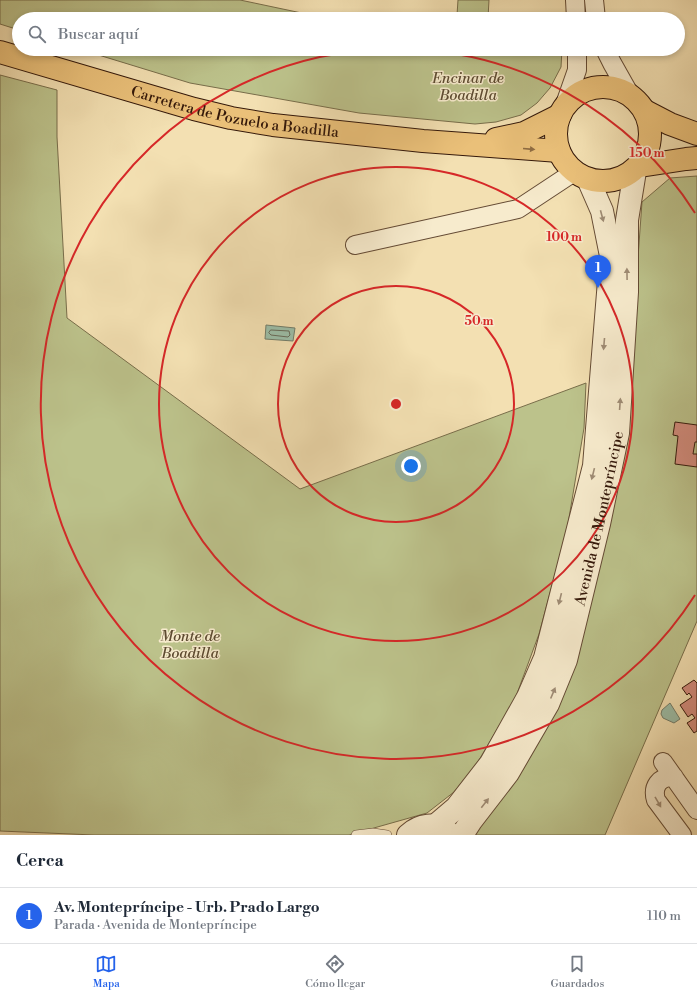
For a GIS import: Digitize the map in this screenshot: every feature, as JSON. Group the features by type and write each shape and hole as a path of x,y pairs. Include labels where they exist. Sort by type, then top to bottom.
{"main road":[{"name":"Carretera de Pozuelo a Boadilla","path":"0,52 12,56"},
{"name":"Carretera de Pozuelo a Boadilla","path":"14,56 194,109 231,118 273,125 424,141 559,151"},
{"path":"697,134 670,124 645,111 630,95 613,88 594,87 577,94 562,111 556,133 559,151 565,163 581,176 612,182 637,168 697,158"},
{"name":"Carretera de Pozuelo a Boadilla","path":"476,144 524,133 562,111"},
{"path":"637,168 649,149 651,129 645,111"}],"street":[{"path":"575,0 576,12"},
{"path":"594,0 595,12"},
{"path":"562,111 577,70 577,56"},
{"path":"608,56 630,95"},
{"name":"Avenida de Montepríncipe","path":"462,835 508,773 548,704 566,660 599,524 618,433 627,292 627,220 637,168"},
{"path":"355,246 518,209 581,176"},
{"name":"Avenida de Montepríncipe","path":"444,830 456,808 491,763 531,690 545,658 594,466 611,256 602,212 581,176"},
{"path":"663,762 697,810"},
{"path":"674,777 664,778 658,782 654,793 656,800 682,835"},
{"path":"408,835 424,825 444,830"}],"lane":[{"path":"356,835 373,833 387,835"}],"green space":[{"path":"0,0 240,0 297,12 12,12 12,28 0,24"},
{"path":"458,0 489,0 488,12 457,12"},
{"name":"Encinar de Boadilla","path":"102,56 562,56 561,67 550,88 537,103 521,115 496,122 475,124 359,113 190,83"},
{"name":"Monte de Boadilla","path":"0,75 57,90 57,137 67,318 300,489 586,383 584,428 567,530 539,634 515,699 476,765 454,792 427,813 349,835 94,835 0,831"},
{"path":"697,176 697,621 605,835 475,835 476,830 495,807 562,698 625,440 642,202 670,178"}],"water":[{"path":"266,325 295,328 293,341 265,339"},
{"path":"670,703 680,719 674,723 663,718 661,714 662,710"}],"building":[{"path":"675,422 697,425 697,442 695,442 693,454 697,454 697,467 675,464 678,436 673,435"},
{"path":"694,680 697,683 697,731 694,733 687,723 695,718 692,714 688,717 680,705 692,697 689,693 687,695 682,688"}],"place":[{"name":"Av. Montepríncipe - Urb. Prado Largo","path":"598,288"}]}
